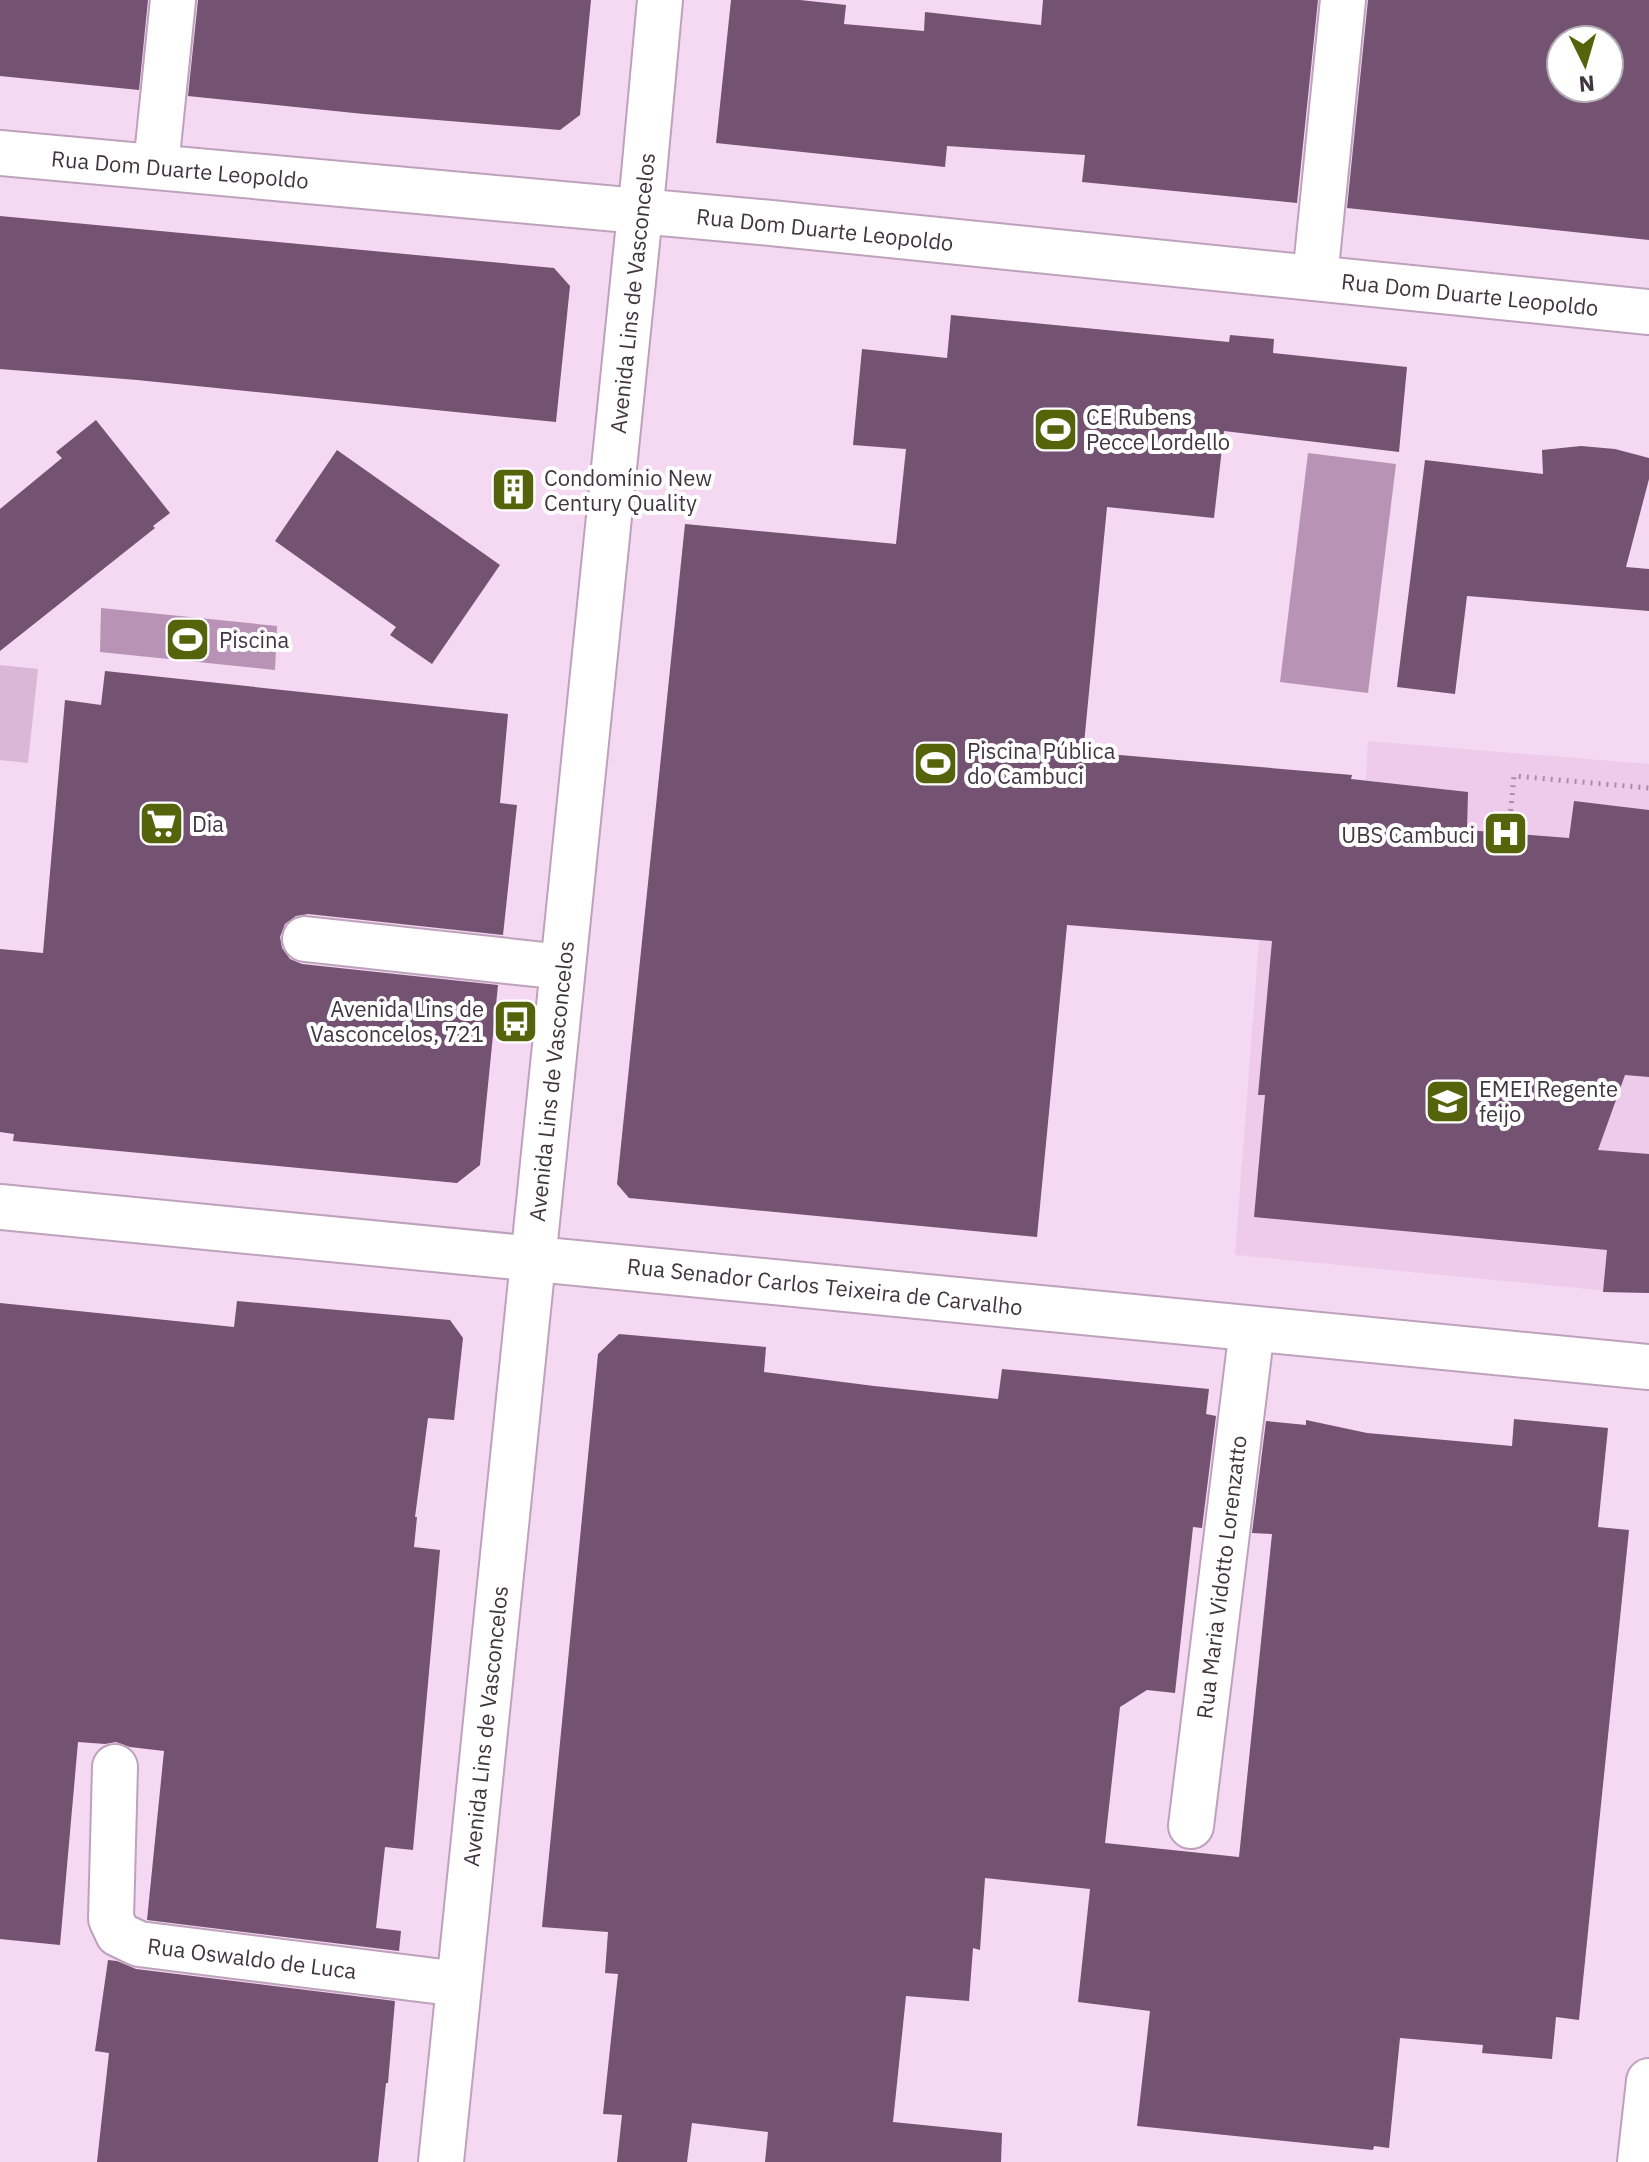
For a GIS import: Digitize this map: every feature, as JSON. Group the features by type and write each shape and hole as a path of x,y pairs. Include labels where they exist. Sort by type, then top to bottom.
{"street":[{"path":"156,166 173,0"},
{"name":"Avenida Lins de Vasconcelos","path":"441,2162 660,0"},
{"path":"1315,278 1343,0"},
{"name":"Rua Dom Duarte Leopoldo","path":"0,153 641,211 1649,312"},
{"path":"305,939 563,967"},
{"name":"Rua Senador Carlos Teixeira de Carvalho","path":"0,1207 1649,1367"},
{"name":"Rua Maria Vidotto Lorenzatto","path":"1191,1826 1252,1329"},
{"name":"Rua Oswaldo de Luca","path":"115,1767 111,1919 118,1934 139,1944 459,1984"},
{"path":"1640,2162 1649,2081"}],"path":[{"path":"1510,819 1514,776 1649,788"}],"shaded area":[{"path":"1308,453 1396,464 1368,693 1280,682"},
{"name":"Piscina","path":"101,608 277,626 275,670 100,652"},
{"path":"0,665 38,669 28,763 0,760"},
{"name":"EMEI Regente feijo","path":"1368,741 1649,764 1649,1289 1639,1293 1619,1292 1235,1255 1259,940 1360,888"}],"building":[{"path":"0,0 148,0 139,90 0,76"},
{"path":"198,0 591,0 580,115 560,130 188,96"},
{"path":"731,0 800,0 846,5 844,24 924,31 925,12 1041,25 1043,0 1318,0 1297,203 1082,182 1085,155 947,146 945,167 716,143"},
{"path":"1368,0 1649,0 1649,240 1347,208"},
{"path":"0,216 554,268 570,286 556,422 0,369"},
{"path":"951,315 1229,342 1230,335 1274,339 1273,353 1407,367 1399,452 1224,431 1214,518 1107,507 1083,754 1352,775 1351,779 1468,792 1467,830 1569,838 1574,801 1649,810 1649,1077 1625,1075 1598,1150 1649,1154 1649,1293 1603,1292 1607,1250 1254,1217 1265,1095 1258,1095 1272,941 1067,925 1037,1237 629,1198 617,1184 685,524 896,544 906,449 853,445 862,349 947,358"},
{"path":"96,420 170,513 0,651 0,509 62,458 56,452"},
{"path":"1581,446 1615,449 1649,458 1649,479 1626,567 1649,569 1649,611 1467,596 1455,694 1397,687 1425,460 1543,474 1542,450"},
{"path":"337,450 500,565 432,664 390,635 396,627 275,541"},
{"path":"105,671 508,714 500,803 517,805 503,935 308,914 296,916 285,924 280,937 282,948 290,959 302,964 498,985 480,1165 457,1183 13,1141 14,1134 0,1132 0,949 43,953 65,700 101,705"},
{"path":"237,1301 450,1320 463,1338 454,1420 428,1418 415,1517 414,1547 440,1550 413,1850 385,1847 376,1928 401,1931 399,1951 147,1920 164,1751 116,1742 78,1742 60,1945 0,1939 0,1303 234,1327"},
{"path":"619,1334 766,1347 764,1372 998,1399 1002,1369 1209,1389 1206,1414 1216,1416 1202,1528 1193,1527 1175,1693 1147,1690 1120,1707 1105,1843 1239,1857 1272,1534 1252,1533 1266,1421 1306,1425 1306,1420 1367,1433 1512,1446 1514,1419 1608,1428 1598,1527 1629,1530 1579,2020 1556,2017 1552,2059 1482,2053 1483,2045 1400,2038 1389,2148 1374,2146 1373,2150 1137,2126 1150,2011 1078,2002 1090,1889 985,1878 980,1950 973,1948 969,2001 906,1996 893,2122 1002,2133 1001,2162 765,2162 768,2132 692,2123 687,2162 617,2162 622,2115 603,2114 618,1974 605,1973 608,1932 542,1927 598,1354"},
{"path":"108,1960 136,1969 395,2001 378,2162 97,2162 109,2053 95,2051"}],"place":[{"name":"CE Rubens Pecce Lordello","path":"1055,429"},
{"name":"Condomínio New Century Quality","path":"513,490"},
{"name":"Piscina","path":"188,639"},
{"name":"Piscina Pública do Cambuci","path":"936,763"},
{"name":"Dia","path":"161,823"},
{"name":"UBS Cambuci","path":"1506,834"},
{"name":"Avenida Lins de Vasconcelos, 721","path":"515,1021"},
{"name":"EMEI Regente feijo","path":"1448,1101"}]}
